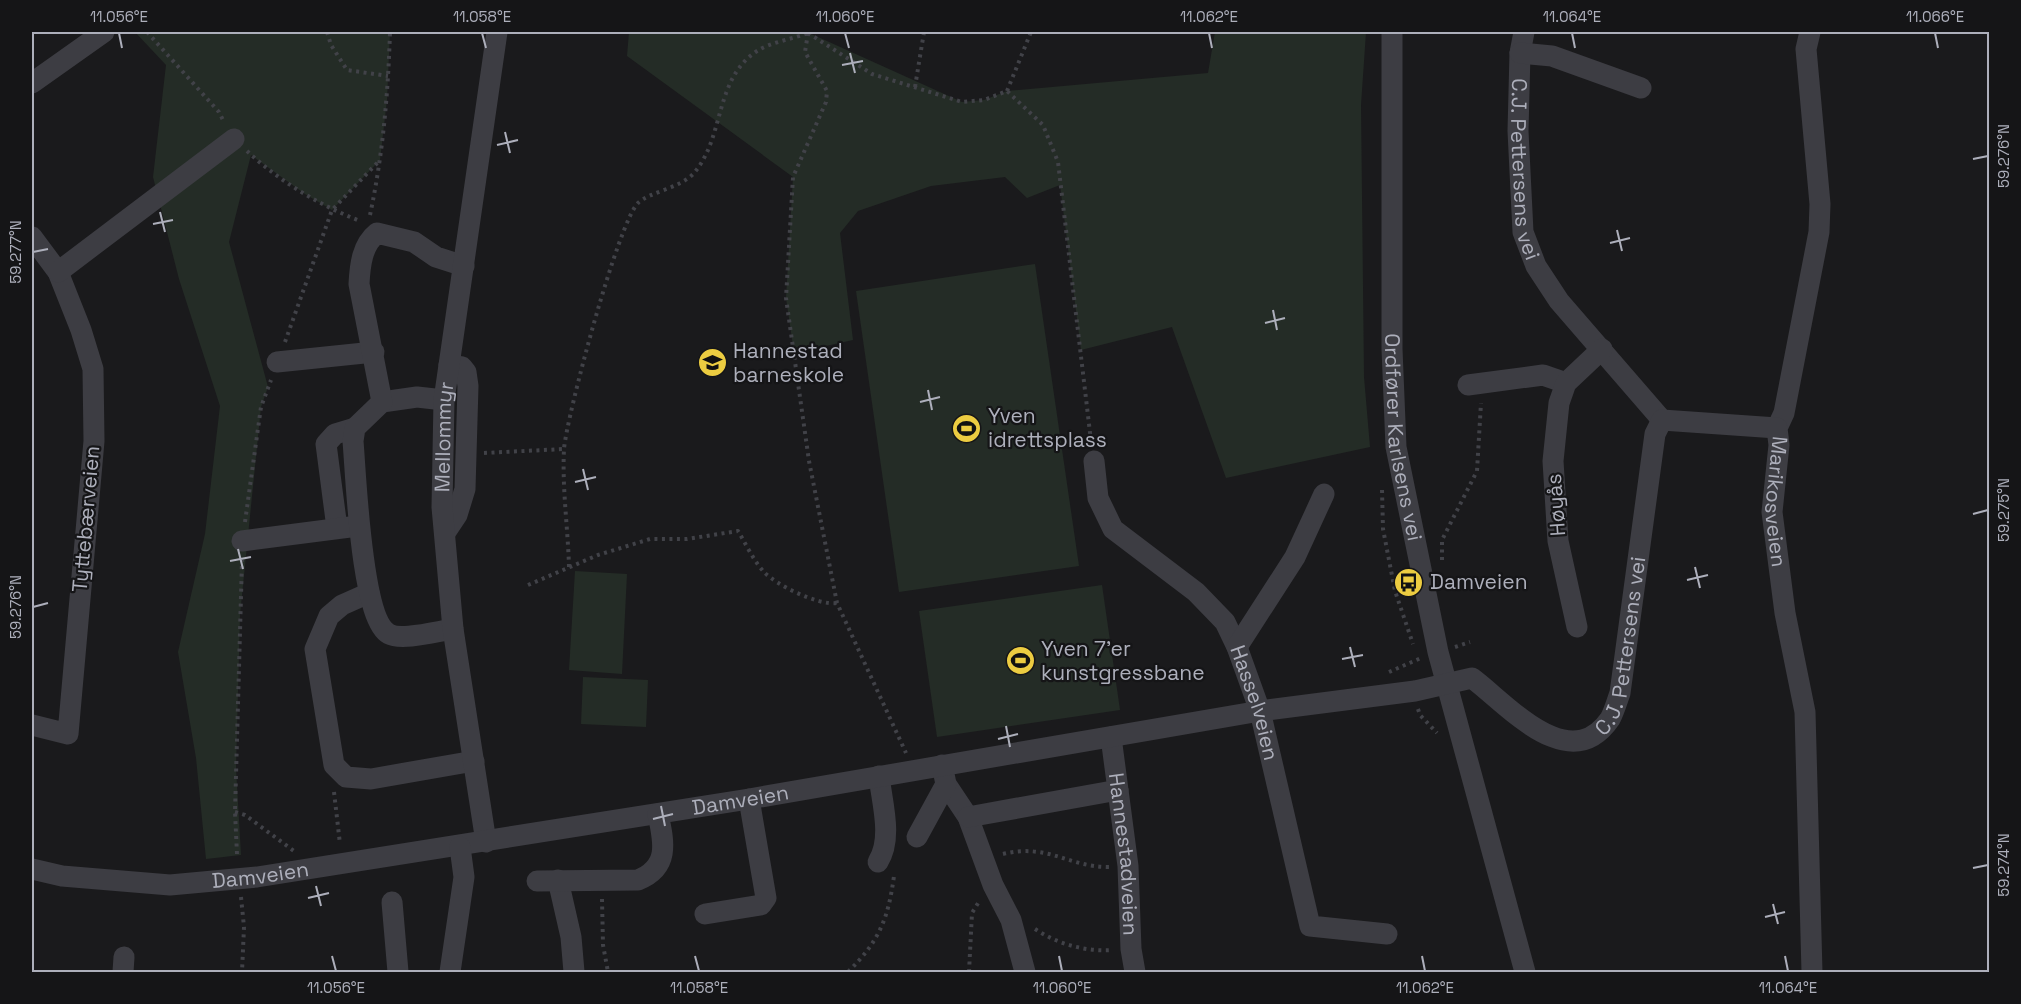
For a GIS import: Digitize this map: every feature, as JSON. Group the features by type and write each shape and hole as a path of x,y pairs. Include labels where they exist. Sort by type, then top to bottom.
{"street":[{"path":"32,83 104,32"},
{"name":"Mellommyr","path":"486,842 453,629 441,507 444,400 497,32"},
{"name":"Ordfører Karlsens vei","path":"1392,32 1392,349 1396,447 1446,684 1525,972"},
{"name":"C.J. Pettersens vei","path":"1446,684 1472,678 1541,734 1564,740 1581,740 1592,735 1610,719 1620,693 1655,434 1662,420 1559,301 1536,266 1523,232 1518,131 1520,52 1524,32"},
{"name":"Marikosveien","path":"1810,32 1806,50 1820,204 1819,232 1784,413 1777,428 1779,445 1772,512 1785,613 1804,712 1812,972"},
{"name":"C.J. Pettersens vei","path":"1520,52 1552,56 1641,88"},
{"path":"58,272 234,139"},
{"path":"382,402 359,284 360,267 370,239 377,233 414,242 436,257 464,266"},
{"name":"Tyttebærveien","path":"32,237 58,272 81,330 93,369 94,441 68,734 32,725"},
{"name":"Høyås","path":"1577,627 1558,541 1553,461 1558,403 1566,383 1602,349"},
{"path":"277,362 374,352"},
{"path":"445,534 457,515 465,489 468,386 466,372 462,367 449,365"},
{"path":"1475,384 1544,375 1566,383"},
{"path":"337,528 326,444 335,434 355,428 382,402 417,397 444,400"},
{"path":"1662,420 1777,428"},
{"path":"355,428 353,441 359,525 369,593 381,628 390,635 402,637 453,629"},
{"name":"Hasselveien","path":"1094,461 1098,498 1113,529 1196,592 1225,622 1237,647 1260,711 1310,926 1387,934"},
{"path":"1237,647 1295,557 1324,495"},
{"path":"242,541 359,525"},
{"path":"369,593 342,605 328,616 315,649 334,765 339,773 346,777 371,779 474,761"},
{"name":"Damveien","path":"32,869 62,876 170,885 257,877 460,847 912,771 944,775 1111,737 1260,711 1415,691 1446,684"},
{"name":"Hannestadveien","path":"1111,737 1128,867 1131,949 1135,972"},
{"path":"944,775 968,817 982,859 1011,920 1025,972"},
{"path":"917,837 944,775"},
{"path":"879,776 886,838 886,863"},
{"path":"968,817 1118,790"},
{"path":"705,914 761,904 766,898 748,799"},
{"path":"537,881 638,880 657,869 663,840 658,814"},
{"path":"450,972 464,877 460,847"},
{"path":"558,880 571,938 574,972"},
{"path":"392,902 398,972"}],"path":[{"path":"327,32 331,45 347,70 388,76"},
{"path":"368,224 380,160 390,32"},
{"path":"569,567 564,449 580,375 622,234 639,202 666,191 694,174 712,141 725,93 737,69 758,50 808,32 816,32"},
{"path":"808,32 872,74 962,102 984,100 1007,91 1031,32"},
{"path":"808,32 805,52 827,92 826,102 793,177 786,298 809,461 837,603 907,755 912,771"},
{"path":"915,87 924,32"},
{"path":"1007,91 1043,125 1058,162 1094,461"},
{"path":"237,854 235,812 242,541 261,407 332,210 380,160"},
{"path":"1442,564 1442,540 1477,471 1475,384"},
{"path":"466,453 564,449"},
{"path":"528,585 598,555 650,539 687,539 738,531 764,573 785,587 827,605 837,603"},
{"path":"1452,636 1455,647"},
{"path":"1412,671 1410,662 1422,657"},
{"path":"339,773 333,795 340,845"},
{"path":"235,812 245,815 294,851"},
{"path":"328,846 352,843"},
{"path":"284,853 306,850"},
{"path":"982,859 1020,850 1040,850 1092,867 1128,867"},
{"path":"231,859 242,858"},
{"path":"848,972 870,950 890,909 886,863"},
{"path":"602,880 603,945 608,972"},
{"path":"969,972 972,913 993,885"},
{"path":"241,893 244,927 242,972"},
{"path":"1011,920 1024,922 1043,934 1093,951 1131,949"}],"shaded area":[{"path":"135,32 390,32 387,100 380,160 332,210 305,194 251,155 229,242 268,387 261,407 240,615 236,768 241,855 206,859 196,758 178,652 205,534 220,406 179,279 153,177 166,65"},
{"path":"629,32 807,32 962,102 984,100 1007,91 1208,73 1215,32 1366,32 1361,105 1364,377 1370,447 1226,478 1172,327 1081,350 1060,185 1027,198 1005,177 931,186 858,211 840,233 853,340 794,353 786,298 793,177 627,56"},
{"name":"Yven idrettsplass","path":"1035,264 1079,566 899,592 856,291"},
{"path":"575,571 627,574 622,674 569,670"},
{"name":"Yven 7'er kunstgressbane","path":"1102,585 1120,710 937,737 919,611"},
{"path":"583,677 648,680 646,727 581,724"}],"place":[{"name":"Hannestad barneskole","path":"712,363"},
{"name":"Yven idrettsplass","path":"967,428"},
{"name":"Damveien","path":"1409,582"},
{"name":"Yven 7'er kunstgressbane","path":"1020,661"}]}
